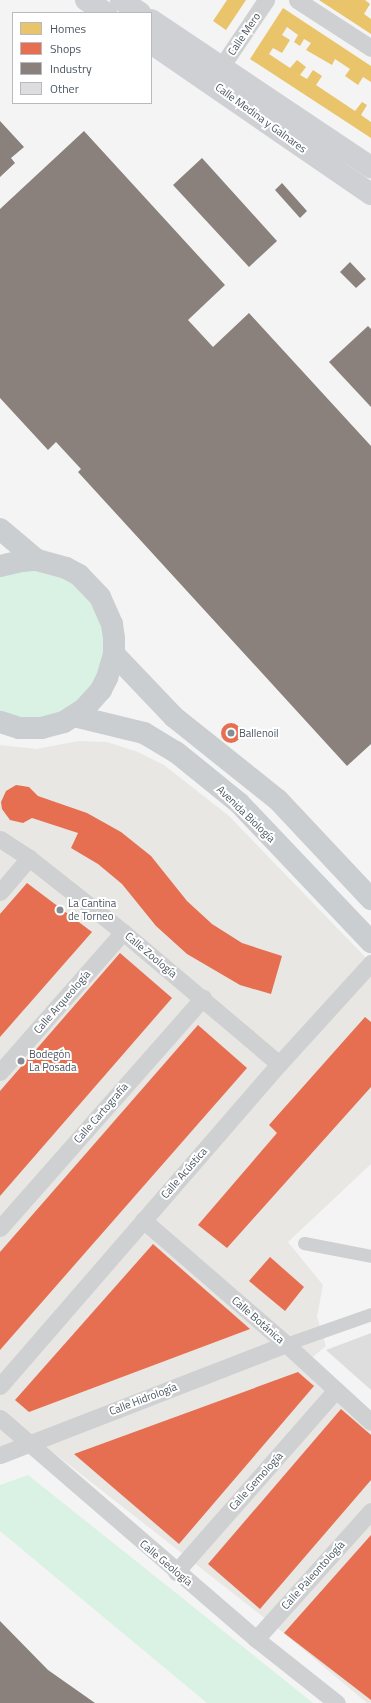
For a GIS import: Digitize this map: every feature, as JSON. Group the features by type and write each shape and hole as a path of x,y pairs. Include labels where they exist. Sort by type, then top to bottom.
{"main road":[{"path":"86,0 104,12"},
{"path":"121,0 139,12"},
{"name":"Calle Medina y Galnares","path":"152,21 371,167"},
{"name":"Calle Medina y Galnares","path":"152,44 371,194"},
{"path":"0,528 37,560"},
{"path":"0,566 21,561 37,560 59,565 79,575 100,597 112,624 114,654 111,666 101,690 74,716 42,728 19,728 0,722"},
{"path":"114,654 174,717 278,800 371,899"},
{"name":"Avenida Biología","path":"74,716 144,733 176,752 239,803 371,942"}],"street":[{"name":"Calle Mero","path":"221,68 266,0"},
{"path":"297,0 371,48"},
{"name":"Calle Zoología","path":"0,839 30,858 123,932 203,998 278,1064"},
{"path":"0,892 30,858"},
{"name":"Calle Arqueología","path":"0,1072 123,932"},
{"name":"Calle Acústica","path":"0,1386 278,1064 371,963"},
{"name":"Calle Cartografía","path":"0,1228 203,998"},
{"name":"Calle Botánica","path":"143,1220 286,1344 371,1422"},
{"path":"304,1243 371,1256"},
{"path":"286,1344 371,1314"},
{"name":"Calle Hidrología","path":"0,1455 286,1344"},
{"name":"Calle Gemología","path":"176,1572 336,1391"},
{"name":"Calle Geología","path":"0,1418 28,1445 256,1640 337,1703"},
{"name":"Calle Paleontología","path":"256,1640 371,1511"}],"shaded area":[{"path":"79,741 107,742 138,752 164,765 229,816 371,963 371,1164 288,1242 323,1285 317,1317 326,1346 309,1360 371,1417 371,1703 367,1703 280,1630 31,1435 0,1447 0,745 36,749"}],"green space":[{"path":"0,566 79,575 114,654 74,716 0,722"},
{"path":"28,1475 313,1703 207,1703 0,1531 0,1485"}],"building: Homes":[{"path":"227,0 246,0 226,30 213,21"},
{"path":"319,0 365,0 370,4 364,14 371,19 371,34"},
{"path":"283,8 371,66 371,82 363,77 358,85 345,76 350,69 335,59 332,65 306,50 311,43 304,39 300,46 294,42 298,35 287,27 282,35 290,40 282,53 273,48 269,54 290,68 297,60 306,67 300,75 307,79 313,70 322,76 316,85 355,111 362,102 367,105 361,115 371,122 371,138 250,59"}],"building: Shops":[{"name":"Ballenoil","path":"231,723 238,726 241,733 238,740 231,743 224,740 221,733 224,726"},
{"path":"16,785 29,787 38,796 87,813 121,832 151,856 187,901 212,924 242,943 282,956 271,994 240,985 187,954 156,926 122,884 98,864 71,848 78,833 32,818 23,823 10,820 2,809 1,802 6,791"},
{"path":"27,883 92,932 0,1037 0,914"},
{"path":"120,953 172,998 0,1196 0,1091"},
{"path":"365,1017 371,1022 371,1087 227,1248 198,1225 277,1133 269,1125"},
{"path":"198,1025 247,1068 0,1350 0,1252"},
{"path":"153,1244 250,1329 29,1412 15,1400"},
{"path":"270,1257 304,1287 285,1311 249,1281"},
{"path":"298,1372 314,1386 179,1544 74,1454"},
{"path":"341,1409 371,1435 371,1480 260,1609 208,1564"},
{"path":"371,1535 371,1700 284,1633"}],"building: Industry":[{"path":"0,121 24,147 11,158 15,163 0,177"},
{"path":"84,131 225,285 188,320 213,347 249,313 371,446 371,744 347,766 78,472 81,469 56,442 48,450 0,398 0,209"},
{"path":"202,158 277,241 249,267 173,185"},
{"path":"282,183 307,211 300,218 275,190"},
{"path":"350,262 366,279 356,288 340,272"},
{"path":"368,326 371,329 371,407 329,362"},
{"path":"0,1621 48,1670 95,1703 0,1703"}],"building: Other":[{"path":"371,1333 371,1390 326,1350"}],"place":[{"name":"Ballenoil","path":"231,733"},
{"name":"La Cantina de Torneo","path":"60,910"},
{"name":"Bodegón La Posada","path":"21,1061"}]}
